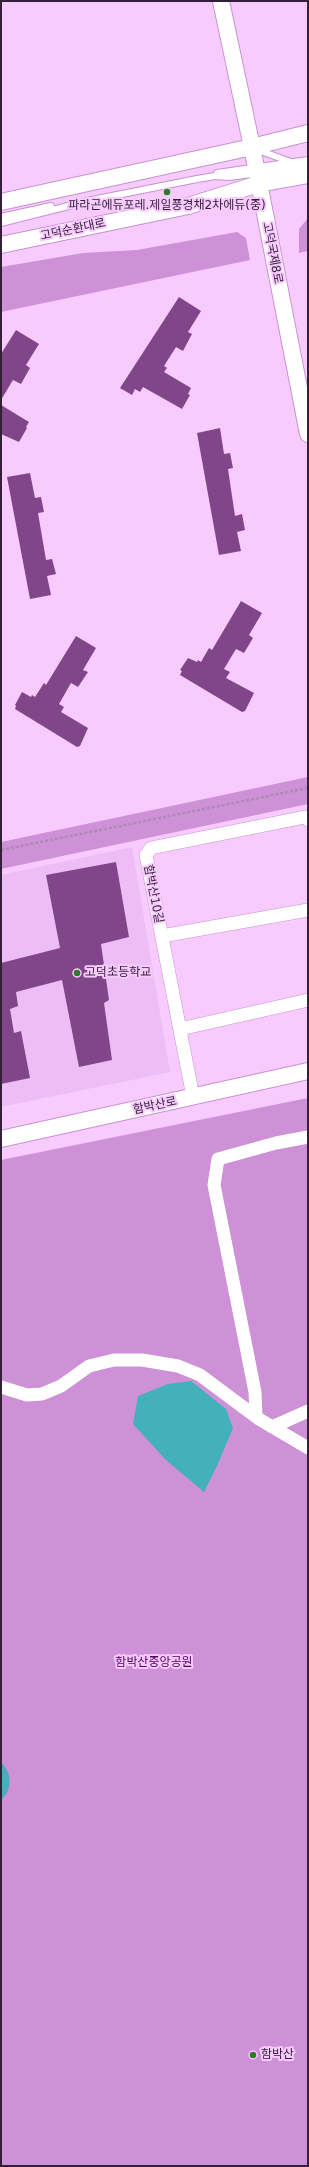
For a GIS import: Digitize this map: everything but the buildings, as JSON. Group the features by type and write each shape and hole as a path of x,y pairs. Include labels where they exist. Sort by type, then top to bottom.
{"street":[{"name":"고덕국제8로","path":"221,1 252,148 308,434"},
{"path":"1,202 252,148 308,133"},
{"name":"고덕순환대로","path":"1,245 188,206 257,175 308,175"},
{"name":"함박산10길","path":"193,1097 146,855 151,848 305,817 308,820"},
{"path":"162,936 308,910"},
{"path":"180,1028 308,1000"},
{"name":"함박산로","path":"1,1139 308,1071"},
{"path":"256,1416 255,1392 215,1192 214,1185 218,1159 276,1143 308,1137"},
{"path":"1,1386 27,1395 42,1394 61,1386 89,1366 114,1360 142,1360 178,1366 200,1375 272,1427 308,1448"},
{"path":"272,1427 308,1411"}],"lane":[{"path":"252,148 292,162"},
{"path":"1,223 54,208 129,192 215,176 229,177 257,175 292,162 308,160"},
{"path":"1,217 142,185 257,175 308,166"},
{"path":"229,177 257,175"}],"path":[{"path":"1,850 308,788"}],"shaded area":[{"name":"고덕초등학교","path":"132,847 170,1072 1,1107 1,875"},
{"path":"191,1381 226,1409 233,1428 204,1492 166,1460 133,1424 138,1396 168,1384"},
{"path":"1,1762 5,1766 10,1781 8,1791 1,1800"}],"green space":[{"path":"308,218 308,251 299,253 299,229"},
{"path":"237,232 246,238 250,260 1,312 1,267 83,253 137,250"},
{"path":"308,777 308,804 1,869 1,842"},
{"name":"함박산중앙공원","path":"308,1098 308,2166 1,2166 1,1160"}],"place":[{"name":"파라곤에듀포레.제일풍경채2차에듀(중)","path":"167,192"},
{"name":"고덕초등학교","path":"77,973"},
{"name":"함박산","path":"253,2055"}]}
